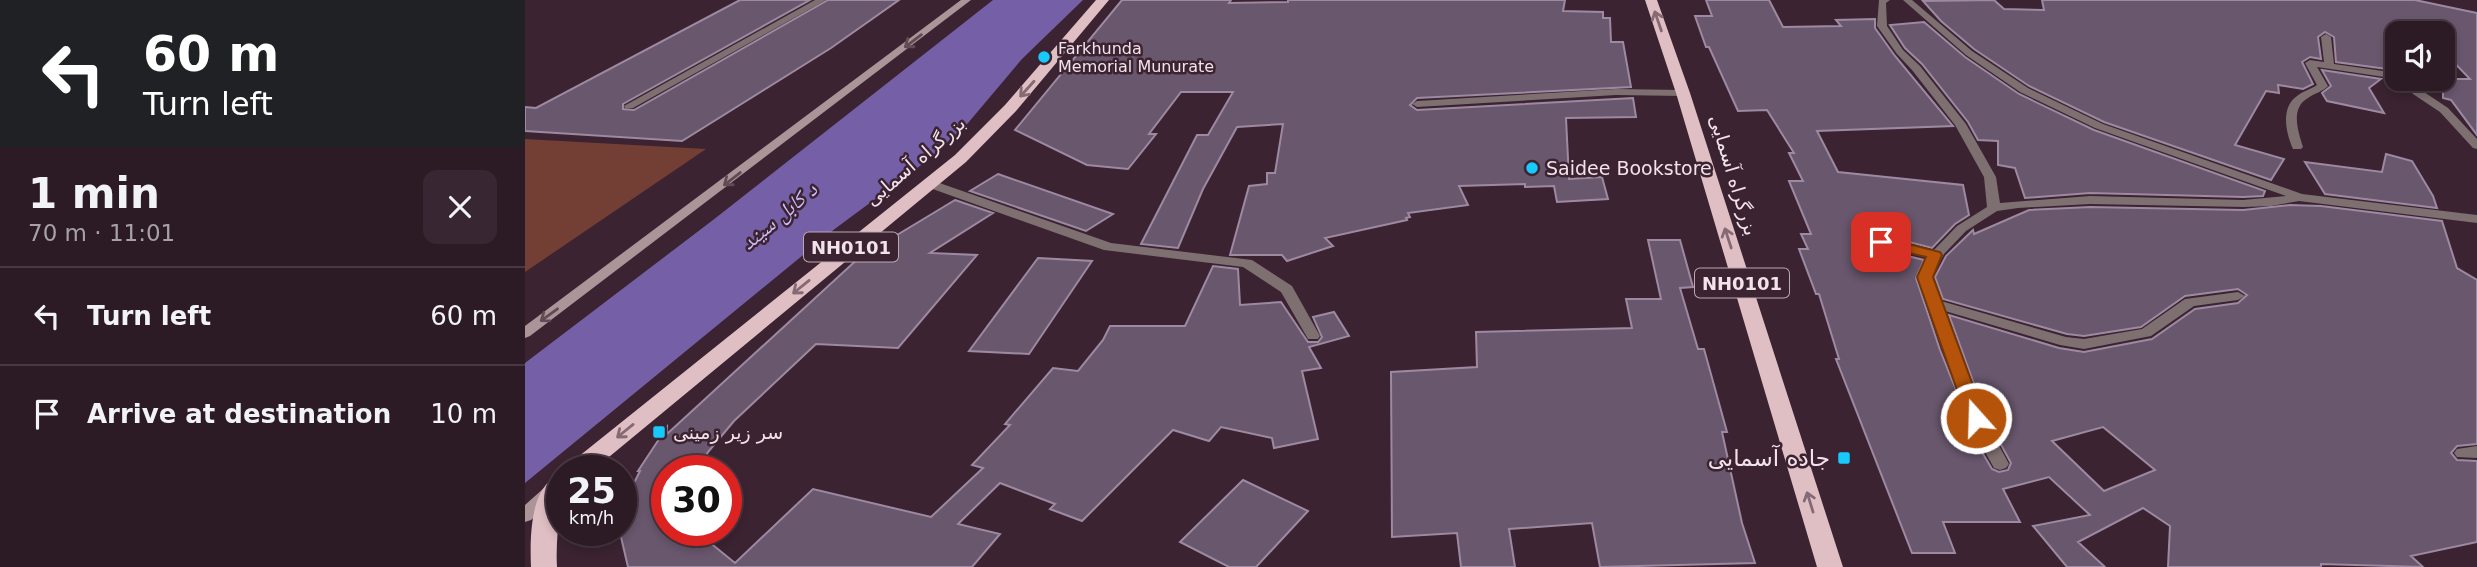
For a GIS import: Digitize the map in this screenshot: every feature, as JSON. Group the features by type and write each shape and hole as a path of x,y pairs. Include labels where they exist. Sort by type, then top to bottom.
{"highway":[{"name":"بزرگراه آسمایی","path":"596,455 905,202 931,184 996,124 1103,0"},
{"name":"بزرگراه آسمایی","path":"1651,0 1683,93 1829,567"},
{"path":"544,567 542,541 546,526"}],"main road":[{"path":"525,333 967,0"},
{"path":"525,514 546,496"}],"street":[{"path":"629,106 822,0"},
{"path":"1886,0 1882,2 1882,26 1900,52 1960,124 1990,177 1994,208"},
{"path":"1907,0 1969,53 2052,105 2099,127 2300,197 2477,219"},
{"path":"2326,37 2329,65"},
{"path":"2297,147 2290,117 2294,106 2301,97 2323,86 2310,63 2385,74"},
{"path":"2416,91 2444,110 2477,146"},
{"path":"1416,104 1616,92 1683,93"},
{"path":"931,184 1109,247 1247,264 1287,289 1313,336"},
{"path":"2000,464 1976,418 1925,277 1934,255 1954,232 1994,208 2023,203 2085,199 2264,205 2300,197"},
{"path":"1881,242 1934,255"},
{"path":"1933,303 2064,342 2084,344 2146,334 2190,302 2238,296"}],"shaded area":[{"path":"525,139 706,149 525,272"}],"water":[{"name":"د کابل سيند","path":"993,0 1083,0 1022,59 968,123 928,160 836,228 559,455 546,455 546,466 525,483 525,363 713,220"}],"building":[{"path":"740,0 810,0 623,104 623,109 634,110 828,0 899,0 831,48 682,141 525,131 525,107 536,108"},
{"path":"1122,0 1231,0 1229,3 1288,0 1565,0 1563,11 1603,12 1603,18 1610,18 1611,42 1623,42 1631,87 1417,98 1410,105 1417,110 1633,98 1636,117 1566,118 1569,179 1602,177 1608,199 1557,202 1554,186 1459,186 1468,205 1408,213 1410,217 1406,218 1407,220 1325,238 1333,246 1287,261 1282,255 1230,255 1249,186 1267,184 1267,173 1275,173 1283,124 1237,127 1203,189 1178,248 1141,244 1197,135 1208,135 1233,92 1181,92 1149,134 1156,134 1128,169 1087,165 1015,130"},
{"path":"1706,0 1769,0 1783,27 1841,26 1836,20 1875,19 1875,28 1895,56 1953,126 1817,131 1838,172 1963,185 1969,215 1955,224 1932,248 1882,235 1871,241 1875,248 1924,260 1916,278 1940,350 1979,447 1992,469 1999,472 2008,470 2011,463 1986,417 1949,315 2059,348 2084,352 2152,339 2195,309 2238,303 2247,295 2238,289 2185,296 2141,327 2084,336 2067,334 1943,299 1935,277 1946,256 1973,230 1974,234 2029,210 2090,207 2243,210 2290,205 2321,206 2442,221 2457,268 2477,280 2477,444 2457,446 2451,453 2457,460 2477,461 2477,542 2411,556 2423,567 2321,564 2321,567 2168,567 2170,526 2143,508 2078,542 2105,567 2067,567 2033,526 2090,515 2049,477 2003,489 2020,522 1943,522 1955,553 1912,553 1836,359 1839,359 1819,294 1816,294 1799,249 1808,249 1801,234 1811,234 1789,181 1803,181 1789,153 1794,153 1767,110 1738,111 1709,47 1706,47 1695,16 1712,16","holes":["2103,427 2155,470 2104,491 2052,441"]},
{"path":"1994,0 2004,9 2044,10 2042,0 2415,0 2477,13 2477,135 2451,100 2443,98 2443,91 2455,91 2455,79 2470,79 2455,63 2455,21 2385,21 2385,69 2336,62 2334,37 2325,32 2318,37 2321,59 2310,57 2302,62 2313,84 2303,89 2278,85 2279,93 2266,91 2235,145 2284,159 2271,180 2104,122 2029,86 1974,49 1941,21 1923,1"},
{"path":"1924,22 1965,57 2019,94 2094,130 2265,191 2263,196 2090,193 2025,198 2015,168 1998,165 1998,141 1978,140 1968,122 1922,64 1905,48 1890,25"},
{"path":"2322,70 2381,79 2369,88 2384,113 2327,101 2322,93 2331,86"},
{"path":"2386,154 2412,161 2433,196 2437,208 2325,194 2305,162 2382,172"},
{"path":"998,174 1113,214 1086,231 970,191"},
{"path":"955,200 993,213 930,253 977,255 898,348 816,344 734,421 706,455 651,455 651,546 714,546 735,563 813,489 931,517 983,468 972,465 1010,425 1005,424 1053,368 1078,371 1103,340 1110,326 1185,326 1213,266 1238,269 1240,305 1281,302 1308,342 1318,342 1322,337 1313,317 1334,312 1349,336 1309,347 1321,368 1302,371 1318,439 1274,448 1272,438 1221,427 1209,441 1173,430 1082,521 1050,509 1055,504 1000,483 958,524 1000,534 972,567 628,567 623,546 637,546 638,471 667,427 667,434 874,244 882,244"},
{"path":"1648,240 1680,240 1693,287 1680,288 1698,349 1704,349 1727,432 1722,432 1742,523 1755,563 1600,567 1592,523 1509,529 1515,567 1461,567 1457,533 1392,537 1391,372 1477,367 1476,332 1632,328 1626,299 1661,299"},
{"path":"1038,258 1092,261 1029,354 969,351"},
{"path":"1243,480 1308,511 1256,567 1229,567 1180,542"}],"place":[{"name":"Farkhunda Memorial Munurate","path":"1044,57"},
{"name":"Saidee Bookstore","path":"1532,168"},
{"name":"سر زیر زمینی","path":"659,432"},
{"name":"جاده آسمایی","path":"1844,458"}],"route":[{"path":"1881,242 1934,255 1925,277 1976,418"}]}
